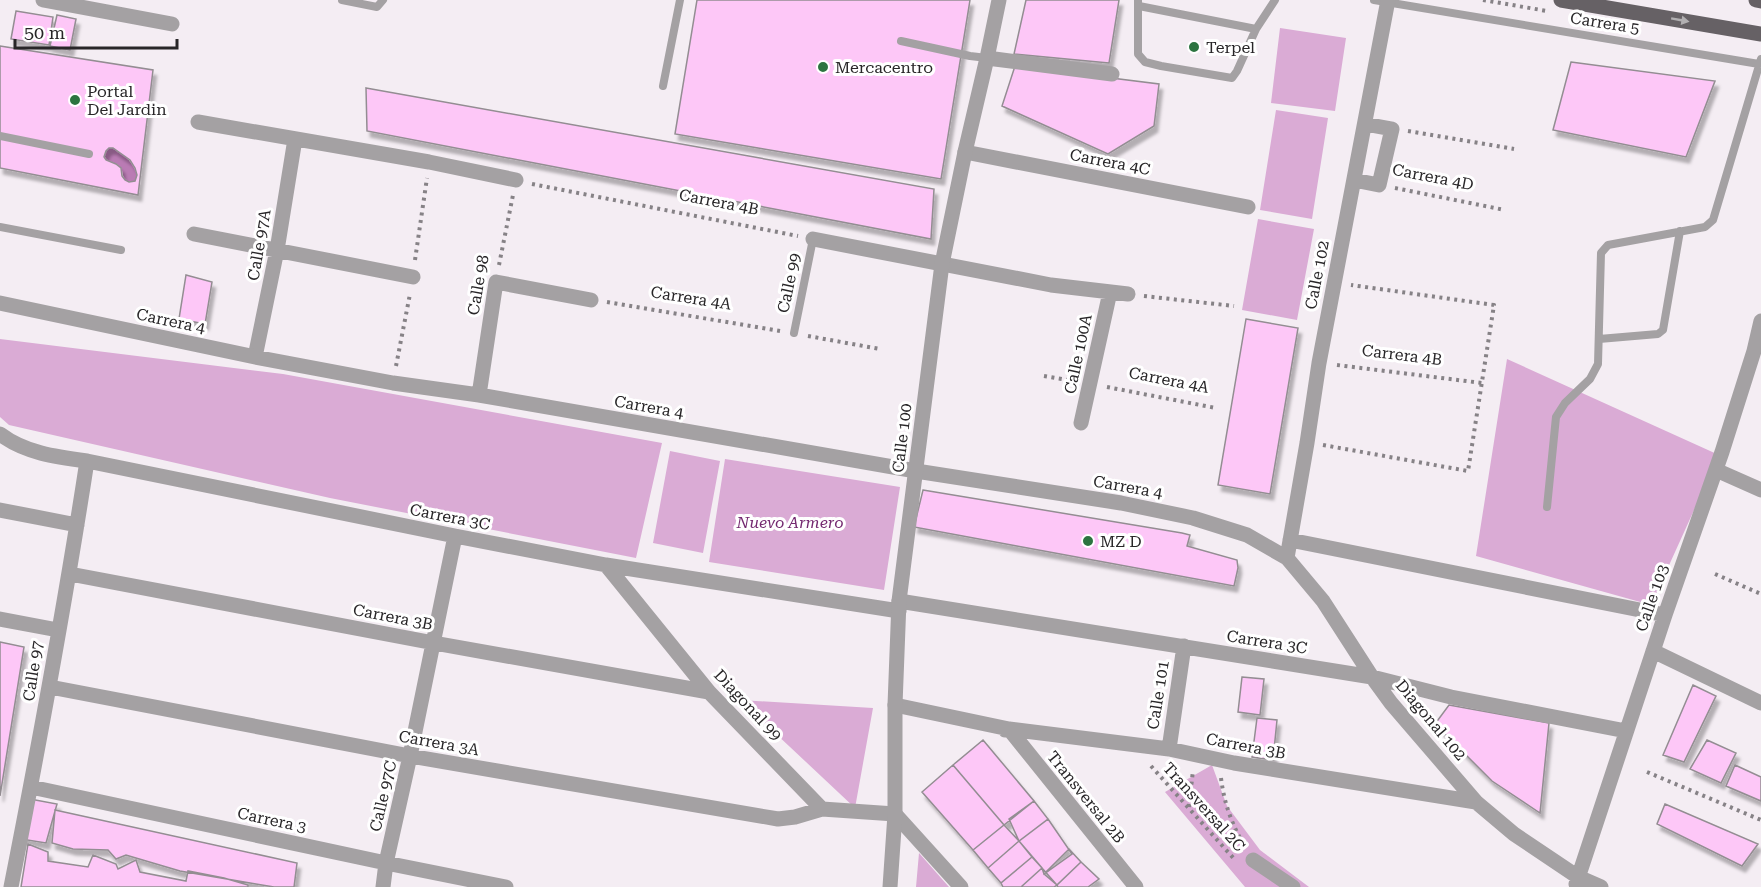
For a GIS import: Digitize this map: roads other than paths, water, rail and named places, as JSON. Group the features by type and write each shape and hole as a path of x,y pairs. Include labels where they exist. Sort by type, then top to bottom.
{"main road":[{"path":"1561,0 1761,34"},
{"path":"1756,0 1761,1"}],"street":[{"path":"44,0 172,24"},
{"name":"Calle 100","path":"890,887 899,606 942,264 964,152 999,0"},
{"name":"Calle 102","path":"1287,558 1319,363 1365,124 1383,1"},
{"path":"987,58 1112,74"},
{"path":"198,123 429,162 516,180"},
{"name":"Carrera 4D","path":"1354,180 1379,185 1392,129 1365,124"},
{"name":"Calle 97A","path":"255,357 277,250 295,139"},
{"name":"Carrera 4C","path":"964,152 1248,207"},
{"path":"194,234 413,277"},
{"path":"813,239 1051,285 1128,294"},
{"name":"Calle 98","path":"479,395 496,282 591,300"},
{"name":"Calle 100A","path":"1081,423 1110,292"},
{"name":"Carrera 4","path":"0,303 255,357 393,383 479,395 916,471 1121,503 1193,518 1247,535 1287,558"},
{"name":"Calle 103","path":"1577,882 1665,615 1758,355 1761,321"},
{"name":"Carrera 3C","path":"0,434 12,443 49,456 87,461 606,565 1184,646 1372,677 1451,697 1626,731"},
{"name":"Calle 97","path":"11,887 50,687 87,461"},
{"path":"1716,470 1761,490"},
{"path":"0,510 77,525"},
{"name":"Calle 97C","path":"382,887 434,643 454,536"},
{"path":"1290,540 1665,615"},
{"name":"Diagonal 102","path":"1287,558 1323,601 1391,703 1476,801 1514,834 1577,882"},
{"name":"Diagonal 99","path":"606,565 709,692 822,809"},
{"name":"Carrera 3B","path":"70,574 709,692"},
{"path":"0,619 58,630"},
{"name":"Calle 101","path":"1169,748 1184,646"},
{"path":"1653,651 1761,703"},
{"name":"Carrera 3A","path":"50,687 410,756 778,819 795,818 822,809"},
{"name":"Carrera 3B","path":"895,711 1009,729 1169,748 1219,760 1383,788 1476,801"},
{"name":"Transversal 2B","path":"1009,729 1136,887"},
{"name":"Carrera 3","path":"31,787 506,887"},
{"path":"822,809 894,814 961,887"},
{"path":"1248,865 1293,887"},
{"path":"1577,882 1601,887"}],"lane":[{"path":"342,0 377,7 383,0"},
{"path":"663,86 680,0"},
{"path":"1256,29 1139,3 1138,54 1145,62 1232,78 1256,29 1275,0"},
{"name":"Carrera 5","path":"1383,1 1760,61"},
{"path":"901,41 987,58"},
{"path":"1547,507 1556,417 1565,403 1590,379 1598,364 1601,253 1608,245 1706,227 1713,220 1760,61"},
{"path":"0,136 89,154"},
{"path":"0,226 122,250"},
{"path":"1599,339 1658,334 1663,330 1680,231"},
{"name":"Calle 99","path":"794,333 813,239"}],"place":[{"name":"Terpel","path":"1194,47"},
{"name":"Mercacentro","path":"823,67"},
{"name":"Portal Del Jardin","path":"75,100"},
{"name":"MZ D","path":"1088,541"}],"park label":[{"name":"Nuevo Armero","path":"790,522"}]}
